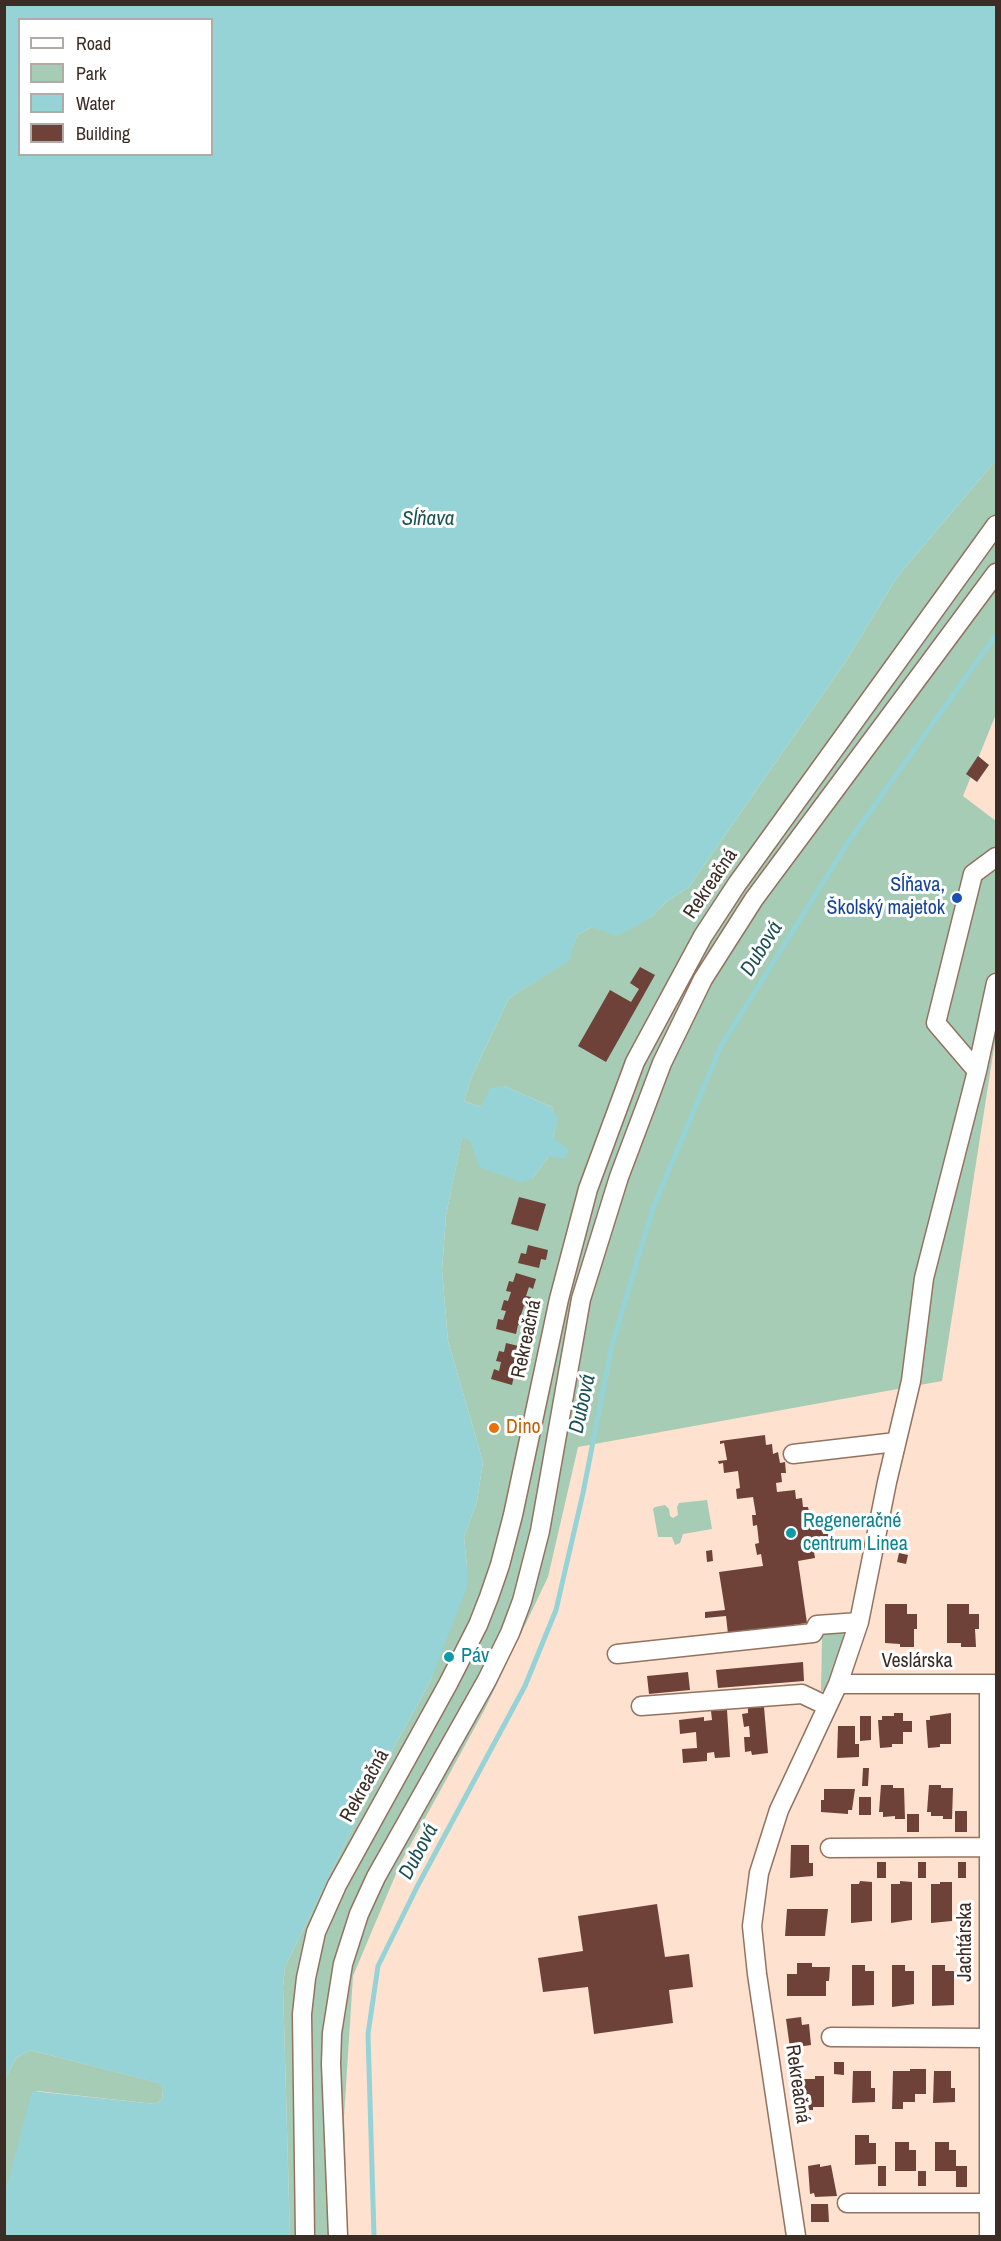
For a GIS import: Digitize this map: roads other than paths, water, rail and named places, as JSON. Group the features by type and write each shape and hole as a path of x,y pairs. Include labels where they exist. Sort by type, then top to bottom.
{"street":[{"name":"Rekreačná","path":"305,2236 302,2014 306,1978 316,1932 337,1885 478,1625 500,1565 559,1299 588,1189 635,1062 703,936 737,884 996,525"},
{"path":"338,2236 331,2064 332,2033 343,1964 359,1914 376,1877 487,1680 510,1633 522,1601 540,1531 581,1299 619,1177 656,1079 703,979 754,899 996,573"},
{"path":"977,1071 936,1023 973,874 996,857"},
{"name":"Rekreačná","path":"796,2236 752,1926 759,1873 778,1810 838,1684 859,1622 911,1381 924,1278 977,1071 996,983"},
{"path":"635,1062 656,1079"},
{"path":"793,1454 896,1442"},
{"path":"617,1654 813,1634 817,1625 859,1622"},
{"name":"Veslárska","path":"838,1684 993,1684"},
{"name":"Jachtárska","path":"989,2236 989,1847 993,1684"},
{"path":"641,1706 802,1694 827,1706"},
{"path":"830,1848 989,1847"},
{"path":"831,2037 989,2038"},
{"path":"847,2203 989,2203"}],"water":[{"name":"Sĺňava","path":"5,4 996,5 996,460 897,577 846,661 689,887 667,901 651,918 617,936 592,927 577,935 569,961 509,998 471,1078 464,1101 481,1107 490,1088 504,1086 552,1107 558,1120 553,1137 569,1150 565,1159 549,1156 532,1179 520,1182 479,1167 470,1140 462,1138 446,1215 442,1270 448,1341 483,1462 477,1501 464,1537 467,1587 431,1680 379,1774 285,1967 283,1987 290,2236 5,2236 5,2193 32,2091 155,2104 162,2099 163,2088 158,2083 30,2050 16,2058 5,2079"}],"waterway":[{"name":"Dubová","path":"374,2236 368,2034 378,1966 417,1887 525,1686 556,1610 583,1493 612,1345 653,1208 721,1046 849,841 996,635"}],"place":[{"name":"Sĺňava, Školský majetok","path":"957,898"},
{"name":"Dino","path":"494,1428"},
{"name":"Regeneračné centrum Linea","path":"791,1533"},
{"name":"Páv","path":"449,1657"}]}
